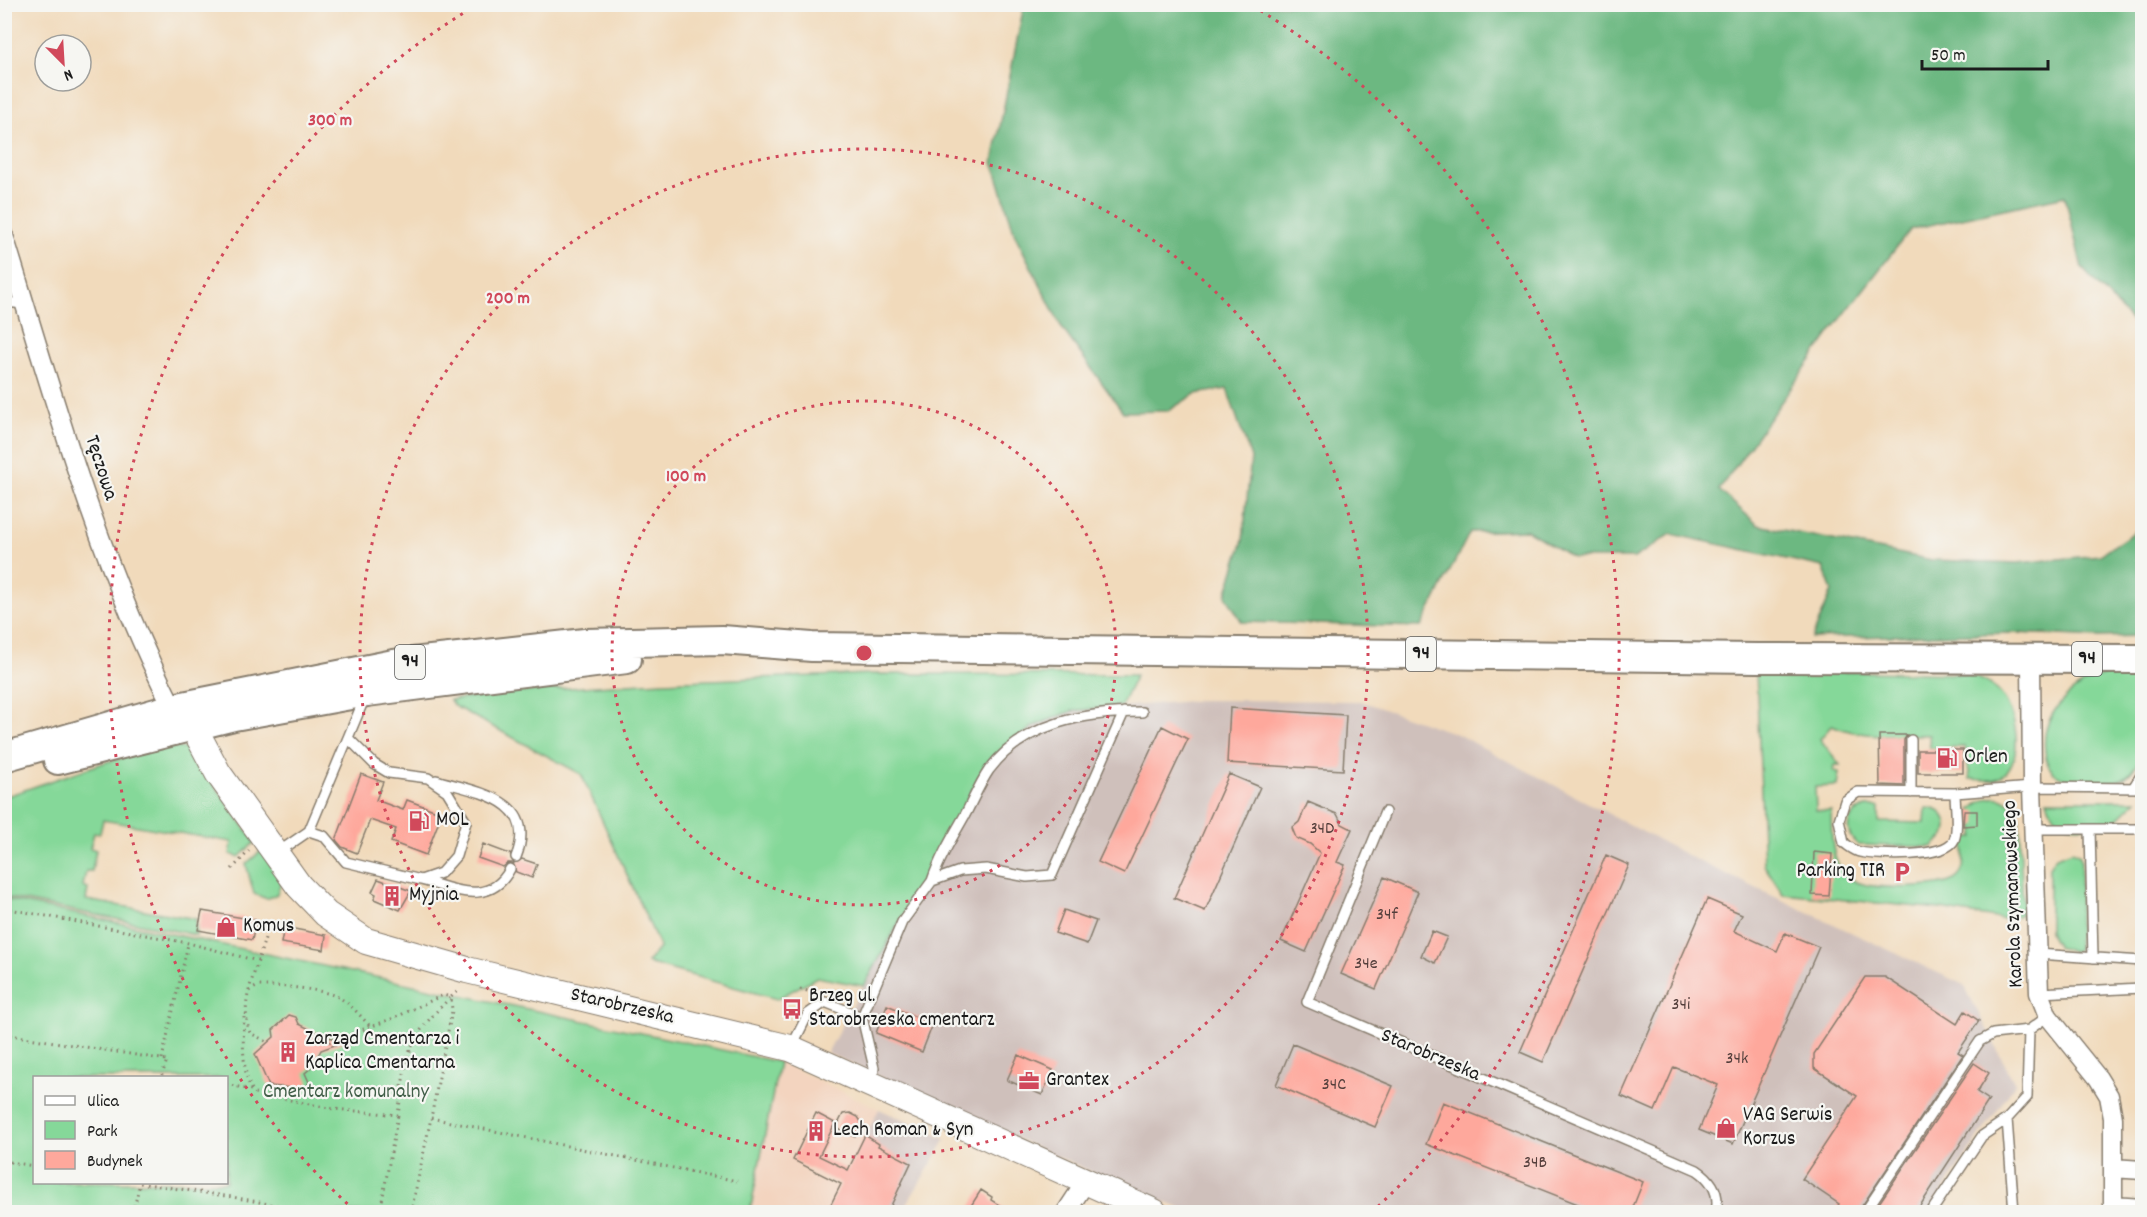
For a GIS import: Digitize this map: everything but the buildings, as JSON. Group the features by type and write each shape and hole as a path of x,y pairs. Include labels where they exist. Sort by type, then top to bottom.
{"main road":[{"name":"94","path":"4,757 183,717 394,664 585,643 722,640 812,647 2142,659"},
{"name":"94","path":"4,775 183,717 608,661 812,647"}],"street":[{"name":"Tęczowa","path":"4,236 102,543 183,717"},
{"name":"Karola Szymanowskiego","path":"2031,658 2032,787 2039,993 2048,1016 2098,1078 2109,1096 2113,1118 2113,1209"},
{"name":"Starobrzeska","path":"183,717 218,773 299,886 326,914 366,940 467,970 790,1048 1085,1183 1154,1212"},
{"path":"2113,1168 2142,1170"},
{"path":"1066,1212 1085,1183"},
{"path":"2113,1209 2142,1208"}],"lane":[{"path":"4,303 25,304"},
{"path":"275,855 309,831 367,692"},
{"path":"932,881 960,871 986,869 1027,877 1052,875 1124,712"},
{"path":"872,1085 874,1068 862,1017 902,922 932,881 938,863 989,771 1005,752 1028,735 1058,722 1088,714 1142,712"},
{"path":"348,738 374,764 389,773 428,778 497,798 511,808 520,824 519,849 516,857"},
{"path":"1911,740 1911,794"},
{"path":"1955,793 1954,839 1948,848 1938,852 1872,854 1857,852 1844,843 1839,820 1845,801 1858,792 1911,794 2032,787 2138,788 2142,774"},
{"path":"421,880 441,873 456,855 466,822 447,791 428,778"},
{"name":"Starobrzeska","path":"1385,812 1307,1002 1697,1170 1713,1184 1717,1195 1716,1212"},
{"path":"2035,829 2142,829"},
{"path":"2090,830 2093,958"},
{"path":"309,831 324,836 346,862 482,893 502,884 510,869"},
{"path":"2037,954 2142,961"},
{"path":"2039,993 2142,988"},
{"path":"790,1048 808,1014 825,1002 862,1017"},
{"path":"1865,1212 1980,1041 1993,1034 2029,1030 2048,1016"},
{"path":"1931,1212 1982,1136 2007,1119 2027,1097 2029,1030"},
{"path":"2007,1119 2014,1212"}],"path":[{"path":"4,908 188,943 258,961"},
{"path":"251,1090 245,1067 244,1017 249,991 266,938"},
{"path":"162,1059 188,943"},
{"path":"380,1212 409,1049 419,1031 465,984 467,970"},
{"path":"249,991 258,986 276,986 330,994 340,998 358,1012 371,1027"},
{"path":"329,1042 371,1027 443,995 451,997"},
{"path":"411,1212 452,1011 451,997"},
{"path":"244,1017 250,1033 266,1041"},
{"path":"4,1034 167,1060 161,1076"},
{"path":"228,1084 255,1093 334,1109 398,1115"},
{"path":"431,1118 737,1181"},
{"path":"4,1161 33,1166"},
{"path":"133,1212 138,1184"},
{"path":"144,1184 312,1212"}],"shaded area":[{"path":"1203,700 1360,701 1457,734 1698,861 1964,985 2015,1084 1928,1212 1189,1212 1103,1177 827,1053 984,764 1034,726 1072,711"},
{"path":"779,1062 879,1109 827,1212 750,1212"},
{"path":"879,1109 946,1139 902,1212 827,1212"}],"green space":[{"path":"1024,5 2142,5 2142,333 2082,268 2065,196 1911,229 1832,330 1719,490 1758,525 1932,560 2017,563 2100,555 2142,527 2142,636 2101,637 2013,633 1812,638 1832,591 1823,567 1671,534 1634,558 1573,558 1527,530 1470,532 1421,627 1242,622 1226,596 1243,540 1251,458 1227,389 1195,394 1168,411 1123,412 1062,328 1015,235 993,162"},
{"path":"1756,670 1963,674 1985,681 1996,689 2010,710 2016,737 2012,762 2006,772 1997,779 1970,779 1965,747 1930,748 1929,735 1867,734 1832,725 1820,739 1840,765 1835,765 1834,771 1839,772 1837,786 1815,787 1816,810 1831,811 1835,856 1837,863 1848,877 1871,886 1912,887 1940,884 1958,877 1964,863 1963,837 1974,837 1975,817 1966,816 1987,799 2001,798 2014,808 2019,818 2023,905 2020,915 2008,920 1941,909 1783,894 1764,865"},
{"path":"873,674 1136,675 1121,706 1072,711 1034,726 988,761 864,986 817,977 777,999 647,963 660,947 581,774 454,706 450,700 608,685"},
{"path":"2108,674 2142,675 2144,737 2139,759 2124,778 2108,782 2077,781 2059,776 2051,770 2046,760 2045,737 2048,724 2054,712 2072,692 2095,678"},
{"path":"170,746 186,749 194,756 255,842 239,857 230,854 232,842 103,820 100,833 94,833 90,848 96,850 92,871 86,871 83,886 88,889 86,900 196,919 196,935 5,897 4,797 106,762"},
{"path":"2047,800 2137,800 2111,825 2081,826 2064,823 2057,818 2051,811"},
{"path":"1866,807 1879,807 1879,822 1925,823 1926,808 1937,810 1946,820 1947,830 1945,836 1932,847 1858,845 1850,834 1849,823 1854,814"},
{"path":"262,850 282,880 277,894 267,899 254,894 246,864"},
{"path":"2072,851 2080,855 2081,861 2078,949 2073,952 2058,947 2049,932 2049,867 2056,857"},
{"name":"Cmentarz komunalny","path":"5,899 779,1062 750,1212 5,1212"}],"place":[{"name":"Orlen","path":"1947,758"},
{"name":"MOL","path":"419,821"},
{"name":"Parking TIR","path":"1902,872"},
{"name":"Myjnia","path":"392,896"},
{"name":"Komus","path":"226,927"},
{"name":"Brzeg ul. Starobrzeska cmentarz","path":"792,1009"},
{"name":"Zarząd Cmentarza i Kaplica Cmentarna","path":"288,1052"},
{"name":"Grantex","path":"1029,1081"},
{"name":"VAG Serwis Korzus","path":"1726,1128"},
{"name":"Lech Roman & Syn","path":"816,1131"}]}
